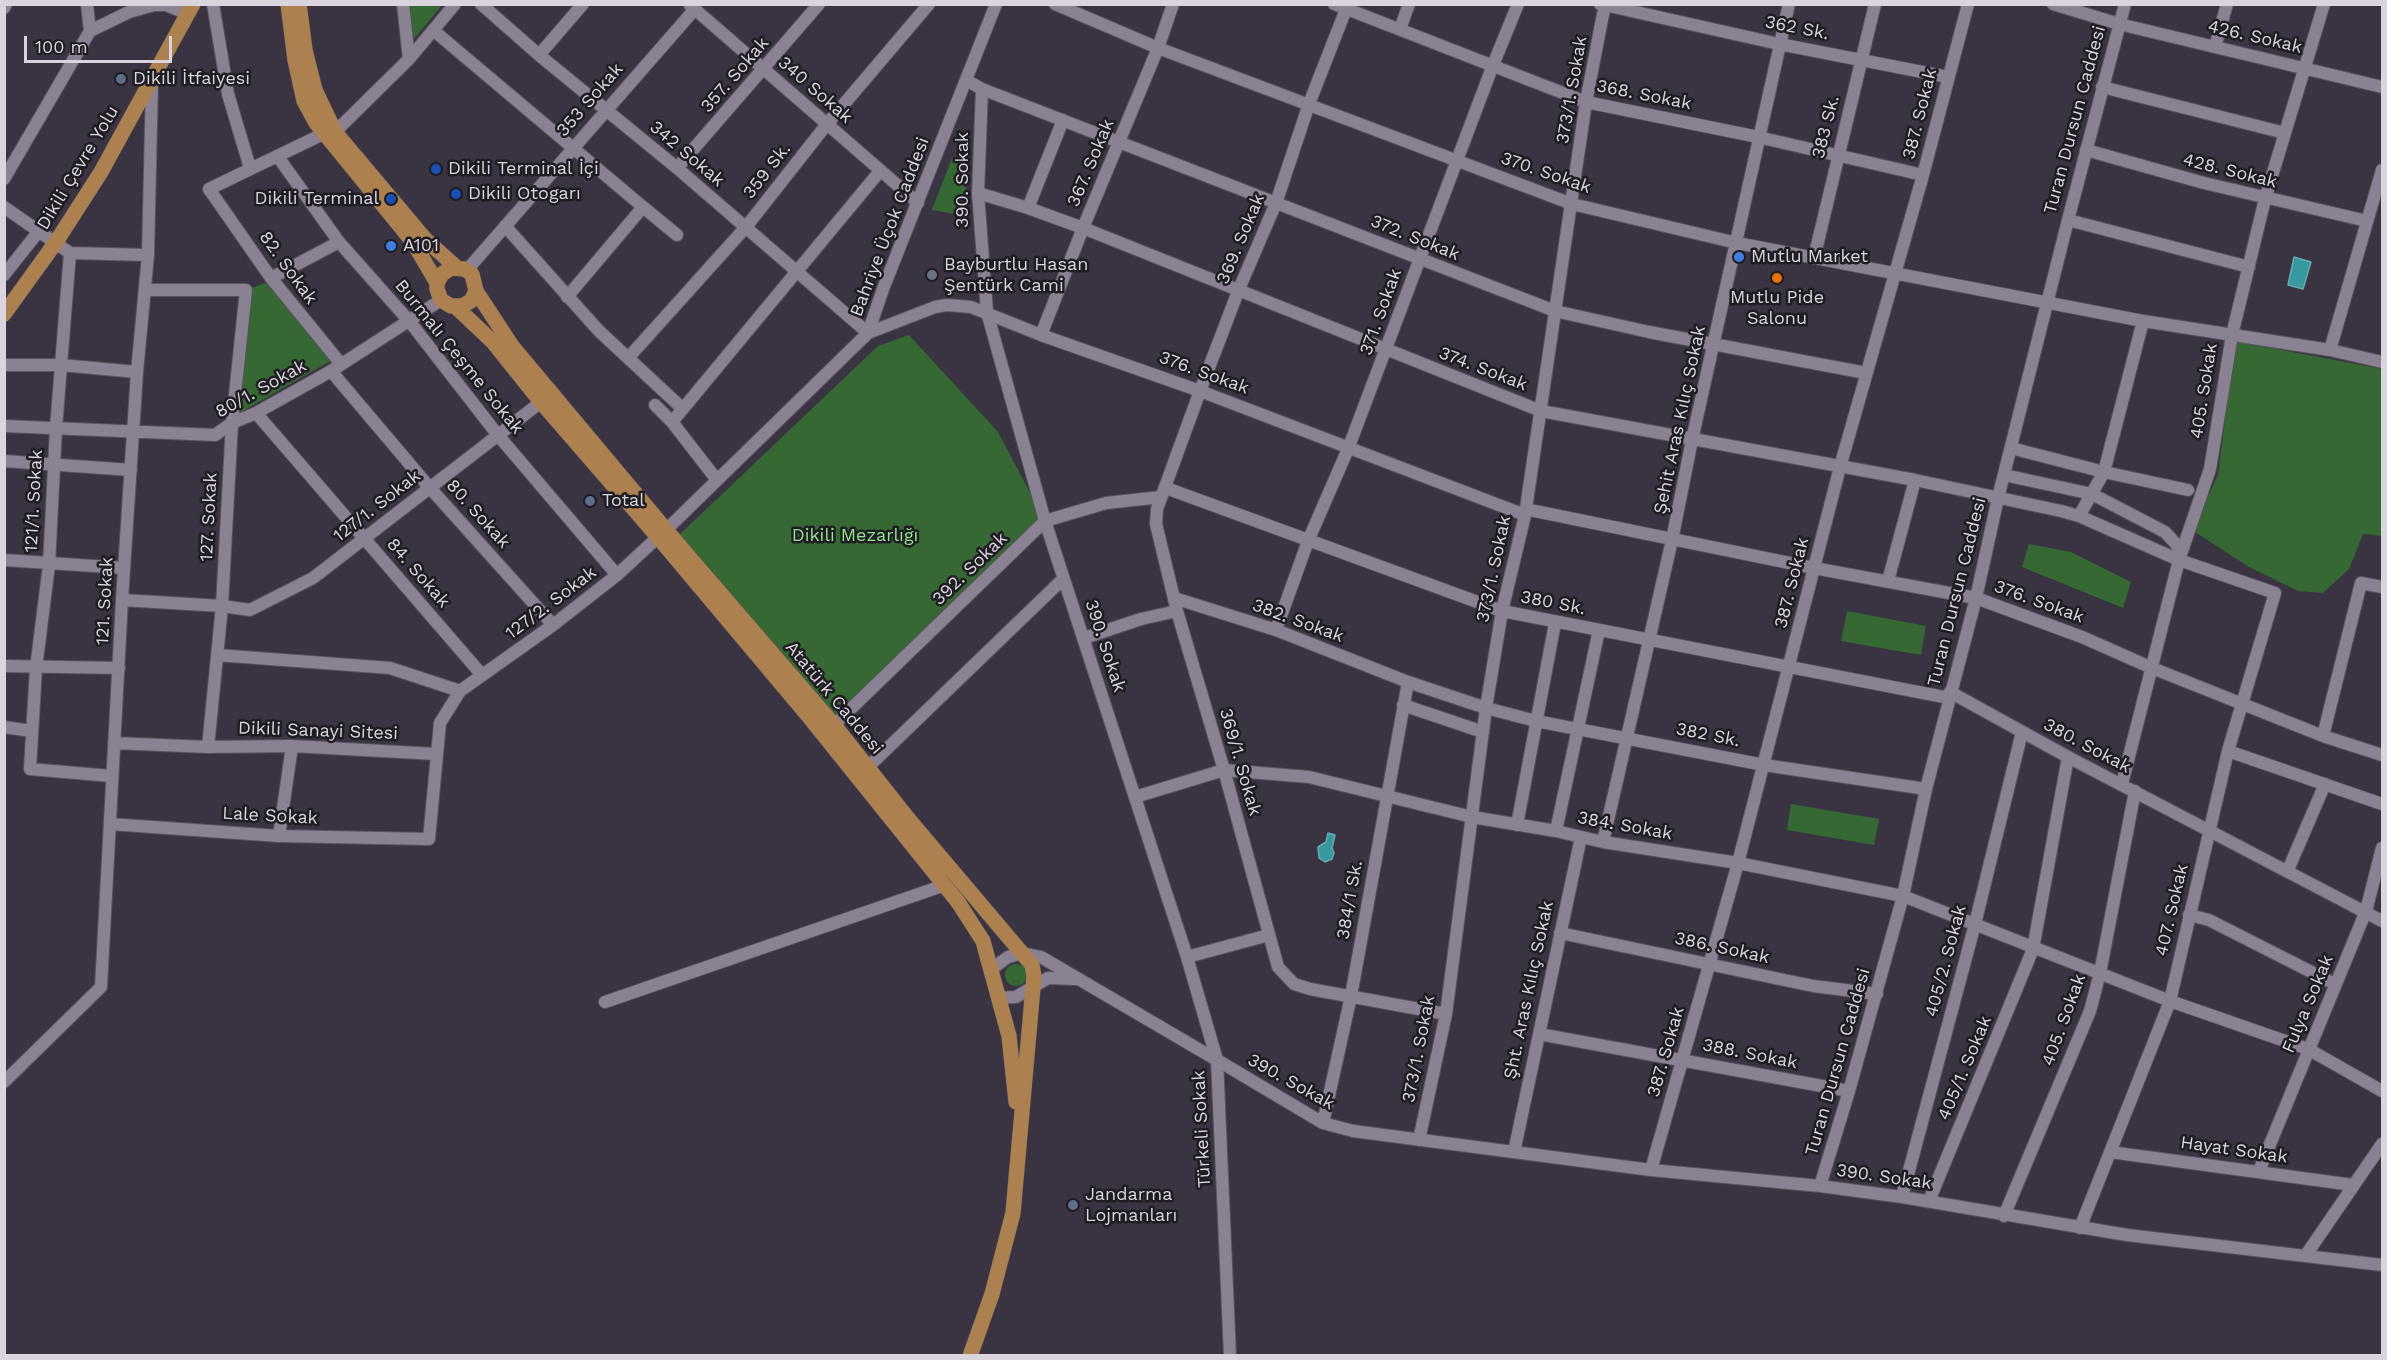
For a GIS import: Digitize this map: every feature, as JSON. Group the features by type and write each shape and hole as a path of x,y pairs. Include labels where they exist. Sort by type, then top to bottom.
{"main road":[{"name":"Atatürk Caddesi","path":"288,4 304,101 413,242 437,283 441,300 456,307 493,342 541,402 834,725 867,768 1032,965 1033,988 1012,1213 1004,1251 970,1356"},
{"name":"Atatürk Caddesi","path":"299,4 305,50 329,133 425,239 475,279 476,291 512,346 945,885 983,941 1009,1036 1016,1105 1016,1174"},
{"name":"Dikili Çevre Yolu","path":"4,315 56,242 101,172 152,83 190,9"},
{"path":"437,283 446,270 462,269"},
{"path":"456,307 471,301 476,291"}],"street":[{"path":"87,4 90,31"},
{"path":"4,179 90,31 129,12 154,4 190,9"},
{"path":"213,4 228,94 250,168 329,133 410,59 455,4"},
{"path":"403,4 410,59"},
{"name":"342 Sokak","path":"481,4 539,55 677,168 868,333"},
{"path":"539,55 583,4"},
{"name":"357. Sokak","path":"677,168 819,4"},
{"name":"359 Sk.","path":"629,357 746,227 827,124 929,4"},
{"name":"Bahriye Üçok Caddesi","path":"662,534 868,333 883,289 996,4"},
{"name":"370. Sokak","path":"1055,4 1158,48 1572,204 1737,243 2143,321 2330,350 2382,363"},
{"name":"367. Sokak","path":"1041,334 1158,48 1173,4"},
{"path":"1400,29 1409,4"},
{"name":"371. Sokak","path":"1276,630 1308,541 1348,449 1518,4"},
{"name":"Şehit Aras Kılıç Sokak","path":"1603,842 1672,540 1758,137 1789,4"},
{"name":"383 Sk.","path":"1814,258 1875,4"},
{"name":"387. Sokak","path":"1651,1170 1738,863 1840,467 1923,175 1968,4"},
{"name":"426. Sokak","path":"2053,4 2119,24 2382,87"},
{"name":"Turan Dursun Caddesi","path":"1820,1186 1877,994 1903,896 1926,789 1976,598 1998,498 2067,220 2124,4"},
{"path":"2215,47 2227,4"},
{"name":"405. Sokak","path":"2122,784 2179,560 2210,469 2232,335 2265,199 2324,4"},
{"name":"362 Sk.","path":"1603,5 1779,44 1948,77"},
{"name":"373/1. Sokak","path":"1419,1140 1446,1014 1486,708 1502,611 1525,512 1586,102 1603,5"},
{"name":"368. Sokak","path":"1343,6 1586,102 1758,137 1923,175"},
{"name":"369. Sokak","path":"1164,493 1239,289 1276,203 1343,6"},
{"name":"340 Sokak","path":"692,7 918,203"},
{"name":"353 Sokak","path":"462,269 505,226 692,7"},
{"path":"433,30 574,146 677,235"},
{"name":"372. Sokak","path":"966,80 982,89 1555,311 1649,332 1715,342 1866,373"},
{"name":"121. Sokak","path":"4,1082 101,987 124,568 137,372 148,255 152,83"},
{"path":"2102,87 2285,133"},
{"name":"390. Sokak","path":"982,89 978,193 987,312 1045,521 1187,957 1217,1060 1323,1123 1353,1131 1651,1170 1820,1186 1929,1201 2080,1228 2381,1264"},
{"path":"1028,208 1063,120"},
{"name":"428. Sokak","path":"2086,150 2265,199 2367,221"},
{"name":"Burmalı Çeşme Sokak","path":"278,157 339,242 411,322 497,434 618,575"},
{"name":"82. Sokak","path":"250,168 209,189 336,368"},
{"path":"2330,350 2382,170"},
{"path":"672,422 880,171"},
{"name":"374. Sokak","path":"978,193 1083,228 1540,411 1915,480 2079,516 2179,560 2275,593"},
{"path":"4,207 70,253 148,255"},
{"path":"567,297 643,207"},
{"path":"2067,220 2249,267"},
{"path":"505,226 599,331 683,409"},
{"path":"4,275 39,231"},
{"path":"272,278 339,242"},
{"name":"121/1. Sokak","path":"70,253 56,428 49,565 36,668 30,769 111,776"},
{"name":"127. Sokak","path":"145,290 246,290 232,423 222,606 208,747"},
{"name":"80/1. Sokak","path":"4,426 215,435 232,423 256,413 336,368 411,322 441,300"},
{"name":"376. Sokak","path":"868,333 935,307 961,305 987,312 1348,449 1525,512 1976,598 2082,637 2152,668 2323,736 2382,756"},
{"path":"2079,516 2104,472 2143,321"},
{"path":"4,365 62,365 137,372"},
{"name":"80. Sokak","path":"336,368 430,488 553,625"},
{"name":"127/1. Sokak","path":"122,600 222,606 250,610 313,578 541,402"},
{"path":"655,405 672,422 717,480"},
{"name":"84. Sokak","path":"256,413 482,675"},
{"path":"2011,448 2104,472 2188,490"},
{"path":"4,461 131,470"},
{"path":"2004,476 2092,494 2165,531 2177,545 2179,560"},
{"path":"1888,581 1915,480"},
{"name":"392. Sokak","path":"834,725 1045,521 1106,503 1164,493"},
{"name":"380 Sk.","path":"1164,493 1308,541 1502,611 1790,668 1950,695"},
{"name":"369/1. Sokak","path":"1164,493 1155,516 1156,524 1177,611 1224,770 1278,967 1294,984 1446,1014"},
{"name":"127/2. Sokak","path":"436,754 440,723 460,691 553,625 618,575 662,534"},
{"path":"4,560 49,565 124,568"},
{"path":"867,768 1063,579"},
{"path":"2323,736 2361,583 2382,587"},
{"name":"407. Sokak","path":"2080,1228 2170,1001 2228,751 2275,593"},
{"name":"382. Sokak","path":"1174,598 1276,630 1407,682 1486,708"},
{"path":"1084,638 1141,619 1177,611"},
{"path":"1517,825 1555,623"},
{"path":"1556,831 1599,630"},
{"path":"217,656 390,668 460,691"},
{"path":"4,666 119,668"},
{"name":"384/1 Sk.","path":"1323,1123 1351,996 1407,682"},
{"name":"380. Sokak","path":"1950,695 2209,829"},
{"path":"1403,705 1483,732"},
{"name":"382 Sk.","path":"1486,708 1536,721 1764,765 1926,789"},
{"path":"4,727 32,731"},
{"name":"405/2. Sokak","path":"1902,1197 1975,924 2022,732"},
{"name":"Dikili Sanayi Sitesi","path":"114,743 208,747 292,746 436,754"},
{"path":"279,836 292,746"},
{"path":"2228,751 2382,804"},
{"name":"Lale Sokak","path":"110,824 279,836 429,839 436,754"},
{"name":"405/1. Sokak","path":"1929,1201 2033,949 2068,757"},
{"name":"384. Sokak","path":"1135,797 1224,770 1309,777 1472,817 1556,831 1603,842 1738,863 1903,896 2170,1001 2308,1049 2382,1091"},
{"path":"2288,870 2325,784"},
{"name":"405. Sokak","path":"2004,1216 2090,1011 2100,973 2135,792"},
{"path":"2209,829 2382,921"},
{"name":"Şht. Aras Kılıç Sokak","path":"1514,1152 1581,837"},
{"name":"Fulya Sokak","path":"2259,1171 2366,911 2382,848"},
{"path":"605,1002 945,885"},
{"path":"2189,915 2209,920 2335,984"},
{"name":"386. Sokak","path":"1560,933 1813,986 1877,994"},
{"path":"1187,957 1269,935"},
{"path":"990,970 1008,957 1022,952"},
{"name":"Türkeli Sokak","path":"1022,952 1041,957 1217,1060 1230,1356"},
{"name":"Türkeli Sokak","path":"999,998 1016,997 1048,978 1079,980"},
{"name":"388. Sokak","path":"1539,1034 1849,1091"},
{"path":"2306,1255 2382,1144"},
{"name":"Hayat Sokak","path":"2110,1152 2353,1185"}],"green space":[{"path":"410,5 442,5 414,39"},
{"path":"964,155 967,216 932,210 952,158"},
{"path":"268,282 332,360 236,415 246,290"},
{"name":"Dikili Mezarlığı","path":"909,335 998,432 1045,521 839,721 678,536 878,346"},
{"path":"2235,341 2382,369 2382,536 2363,534 2349,569 2323,593 2298,591 2249,567 2192,530 2218,475"},
{"path":"2029,544 2071,552 2131,582 2123,608 2022,567"},
{"path":"1847,611 1926,626 1921,655 1841,641"},
{"path":"1791,804 1879,819 1874,845 1787,830"},
{"path":"1012,964 1020,964 1027,971 1027,979 1020,986 1012,986 1005,979 1005,971"}],"water":[{"path":"2294,257 2311,262 2303,289 2288,285"},
{"path":"1328,833 1335,835 1332,848 1334,853 1332,859 1325,862 1319,858 1318,847 1326,842"}],"place":[{"name":"Dikili İtfaiyesi","path":"121,79"},
{"name":"Dikili Terminal İçi","path":"436,169"},
{"name":"Dikili Otogarı","path":"456,194"},
{"name":"Dikili Terminal","path":"391,199"},
{"name":"A101","path":"391,246"},
{"name":"Mutlu Market","path":"1739,257"},
{"name":"Bayburtlu Hasan Şentürk Cami","path":"932,275"},
{"name":"Mutlu Pide Salonu","path":"1777,278"},
{"name":"Total","path":"590,501"},
{"name":"Jandarma Lojmanları","path":"1073,1205"}]}
